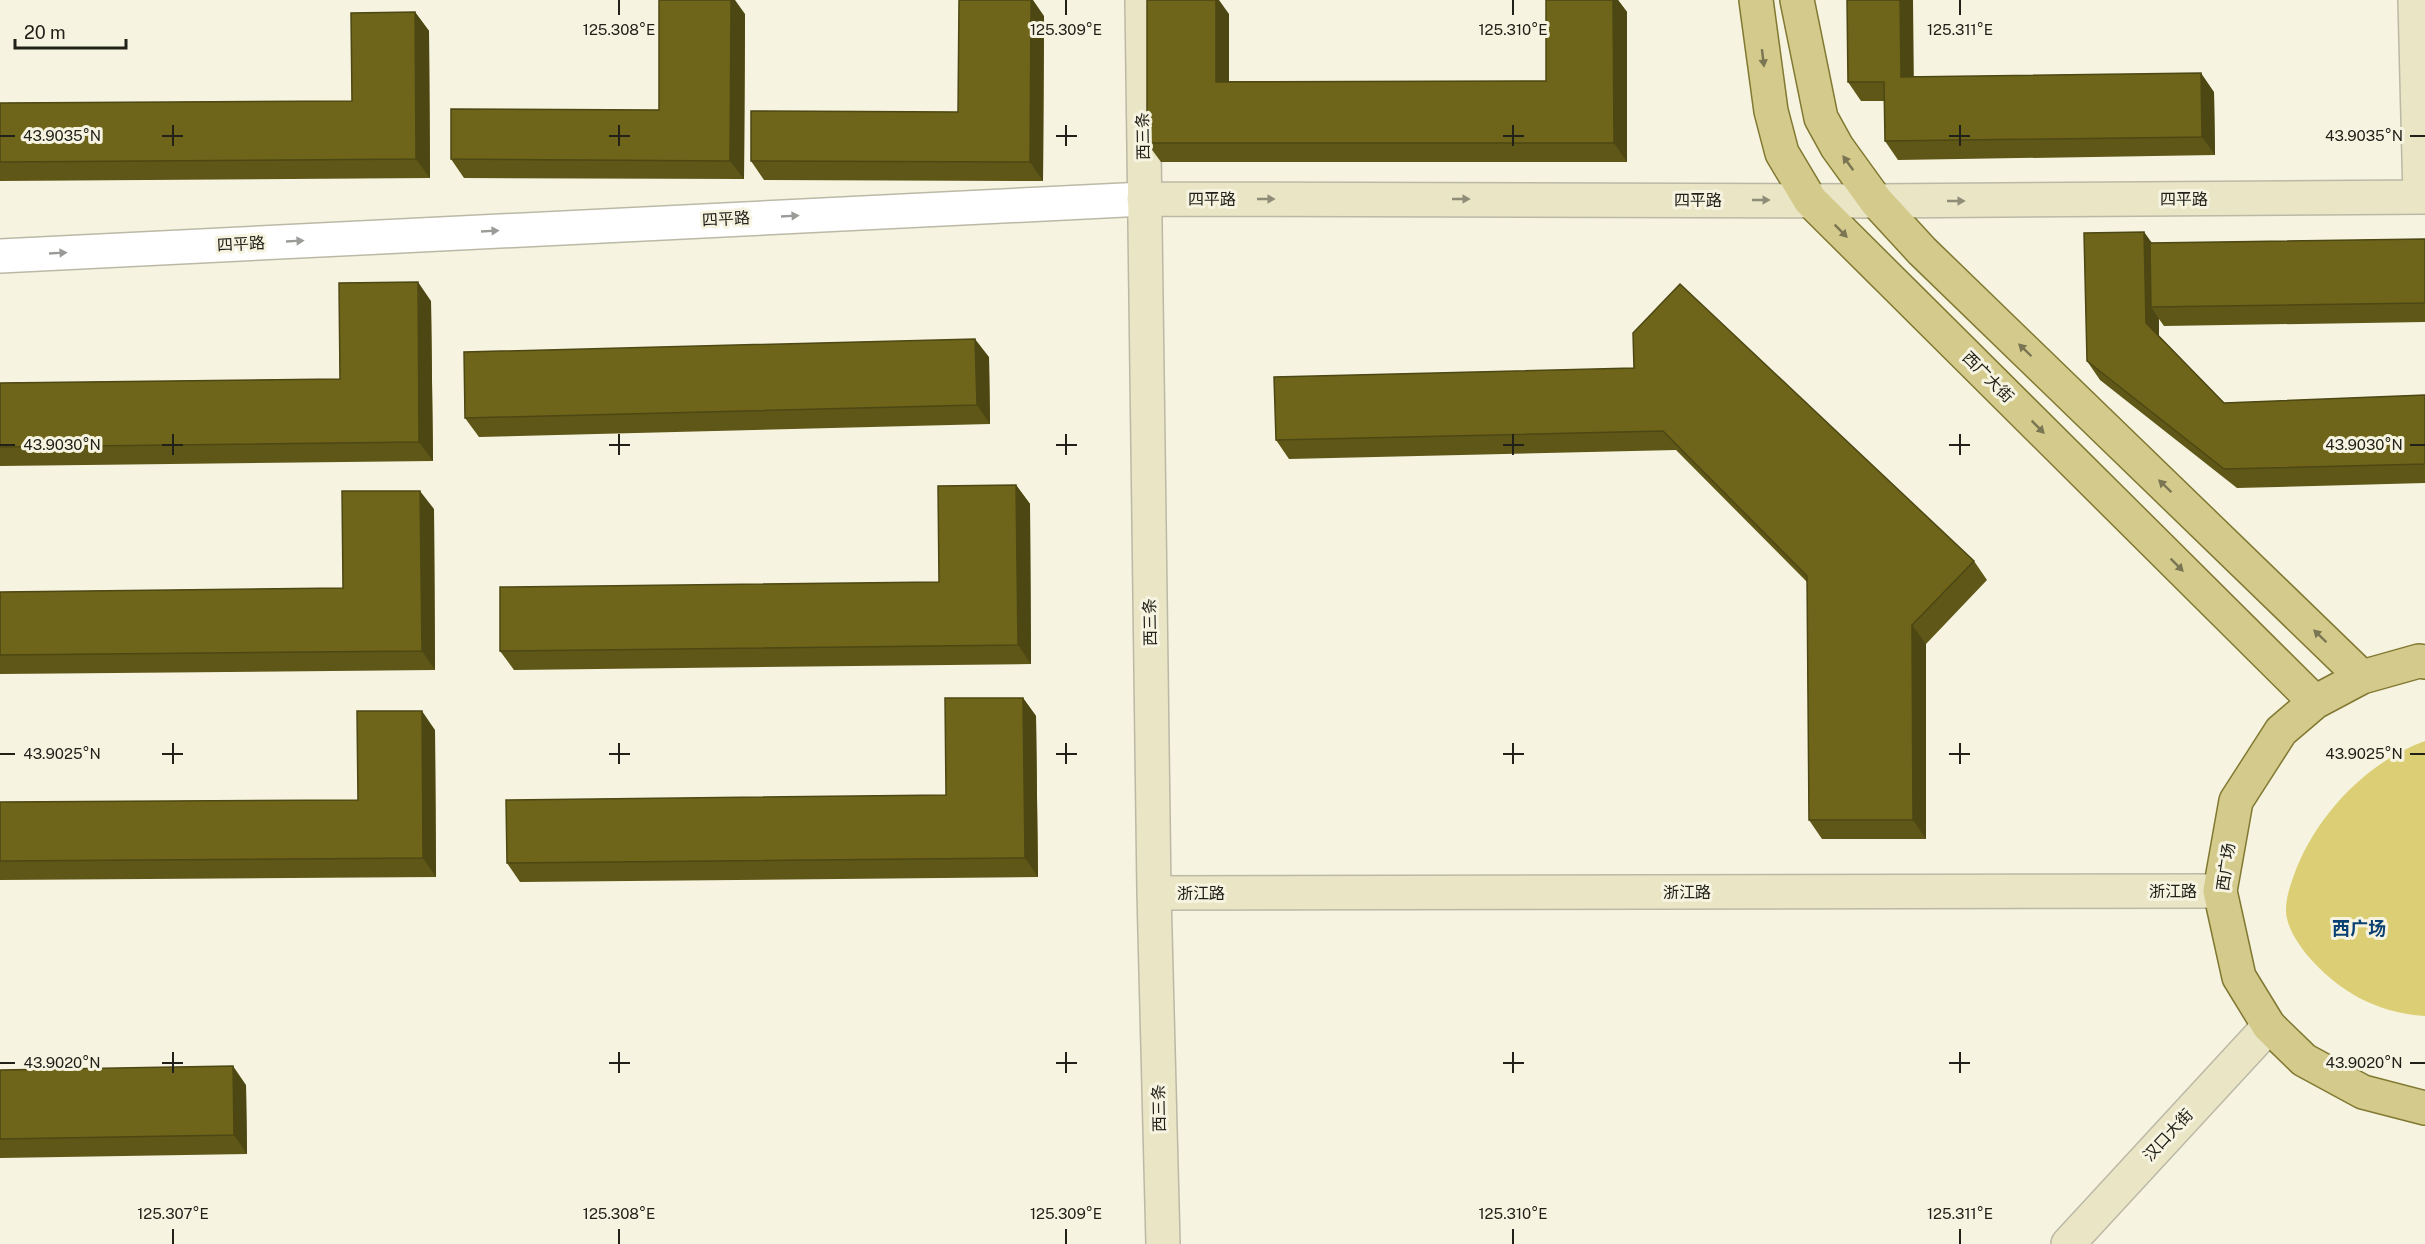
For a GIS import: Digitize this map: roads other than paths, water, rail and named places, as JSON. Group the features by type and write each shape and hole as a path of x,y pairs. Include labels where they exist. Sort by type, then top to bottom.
{"main road":[{"name":"西广大街","path":"1756,0 1770,111 1782,153 1810,200 2315,702"},
{"path":"1797,0 1821,118 1837,147 1876,201 1922,250 2362,677"},
{"name":"西广场","path":"2425,662 2362,677 2315,702 2281,731 2236,801 2220,891 2239,977 2269,1026 2304,1060 2364,1092 2425,1108"}],"street":[{"name":"西三条","path":"1142,0 1154,893 1163,1244"},
{"path":"2415,0 2423,197"},
{"name":"四平路","path":"0,256 1144,199 1876,201 2423,197"},
{"name":"浙江路","path":"1154,893 2220,891"},
{"name":"汉口大街","path":"2068,1244 2269,1026"}],"district":[{"name":"西广场","path":"2359,928"}]}
